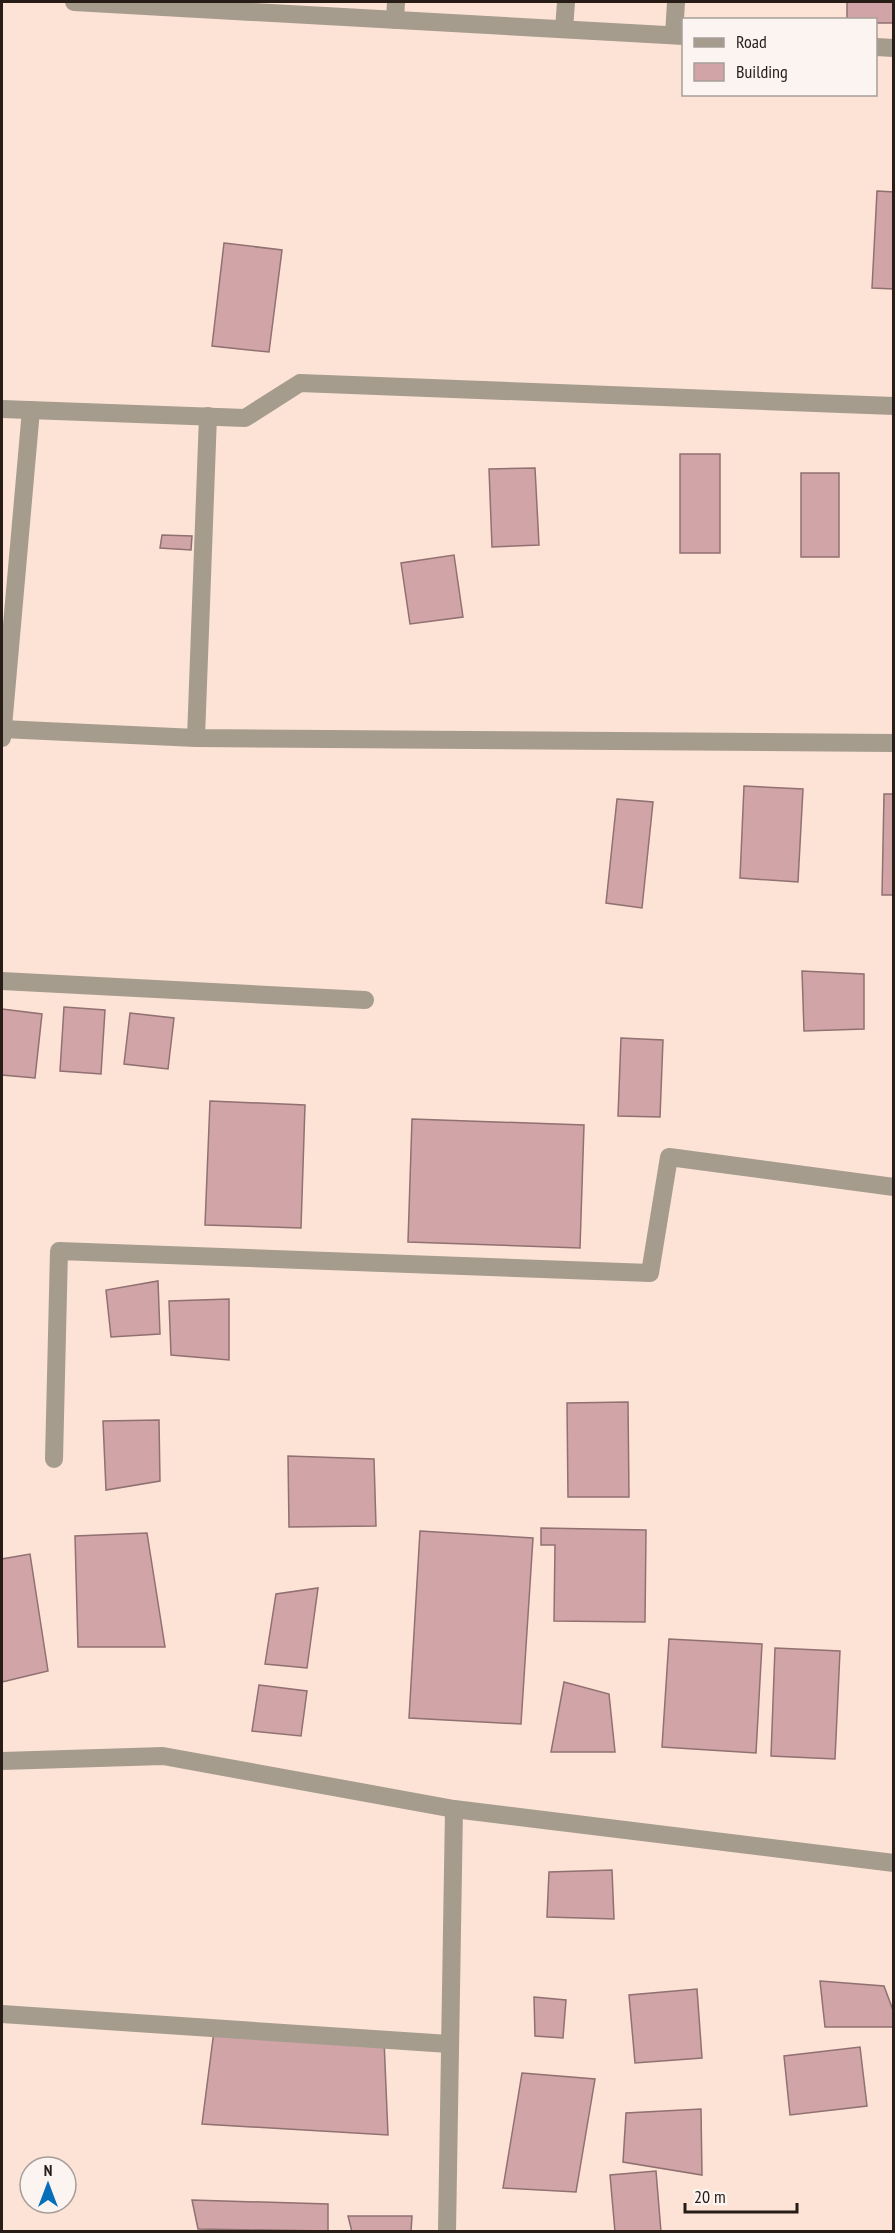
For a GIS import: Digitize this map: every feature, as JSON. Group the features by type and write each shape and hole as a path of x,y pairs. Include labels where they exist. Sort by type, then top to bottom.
{"street":[{"path":"74,2 192,5 395,20 679,36 676,2"},
{"path":"395,20 396,2"},
{"path":"564,29 566,2"},
{"path":"877,47 894,48"},
{"path":"2,409 245,418 300,383 894,406"},
{"path":"2,738 31,410"},
{"path":"196,738 208,416"},
{"path":"2,729 196,738 894,744"},
{"path":"2,981 365,1000"},
{"path":"54,1459 59,1251 650,1273 669,1157 894,1187"},
{"path":"2,1761 163,1756 454,1809 894,1863"},
{"path":"447,2232 454,1809"},
{"path":"2,2014 449,2044"}],"building":[{"path":"847,2 894,2 894,23 877,23 877,18 847,18"},
{"path":"877,191 894,192 894,289 872,288"},
{"path":"224,243 282,250 269,352 212,346"},
{"path":"680,454 720,454 720,553 680,553"},
{"path":"535,468 539,545 492,547 489,469"},
{"path":"801,473 839,473 839,557 801,557"},
{"path":"162,535 192,536 191,550 160,548"},
{"path":"454,555 463,617 410,624 401,563"},
{"path":"744,786 803,789 798,882 740,878"},
{"path":"884,794 894,794 894,895 882,895"},
{"path":"617,799 653,802 642,908 606,903"},
{"path":"802,971 864,974 864,1029 804,1031"},
{"path":"64,1007 105,1010 101,1074 60,1071"},
{"path":"2,1009 42,1014 35,1078 2,1075"},
{"path":"130,1013 174,1018 168,1069 124,1064"},
{"path":"621,1038 663,1040 660,1117 618,1116"},
{"path":"210,1101 305,1105 301,1228 205,1225"},
{"path":"412,1119 584,1125 580,1248 408,1242"},
{"path":"158,1281 160,1334 111,1337 106,1290"},
{"path":"229,1299 229,1360 171,1355 169,1301"},
{"path":"628,1402 629,1497 568,1497 567,1403"},
{"path":"159,1420 160,1481 106,1490 103,1421"},
{"path":"288,1456 374,1459 376,1526 289,1527"},
{"path":"541,1528 646,1530 645,1622 554,1621 555,1545 541,1545"},
{"path":"420,1531 533,1538 521,1724 409,1718"},
{"path":"147,1533 165,1647 78,1647 75,1536"},
{"path":"30,1554 48,1671 2,1682 2,1559"},
{"path":"318,1588 307,1668 265,1664 276,1594"},
{"path":"669,1639 762,1644 756,1753 662,1747"},
{"path":"775,1648 840,1651 835,1759 771,1756"},
{"path":"564,1682 609,1694 615,1752 551,1752"},
{"path":"259,1685 307,1691 301,1736 252,1731"},
{"path":"612,1870 614,1919 547,1917 549,1872"},
{"path":"820,1981 884,1986 894,2013 894,2027 825,2027"},
{"path":"697,1989 702,2058 635,2063 629,1995"},
{"path":"534,1997 566,2000 563,2038 535,2036"},
{"path":"214,2031 384,2040 388,2135 202,2124"},
{"path":"860,2047 867,2106 790,2115 784,2056"},
{"path":"522,2073 595,2079 576,2192 503,2188"},
{"path":"701,2109 702,2175 623,2162 626,2113"},
{"path":"656,2171 661,2232 615,2232 610,2175"},
{"path":"192,2200 328,2204 328,2231 198,2229"},
{"path":"348,2216 412,2216 411,2232 352,2232"}]}
